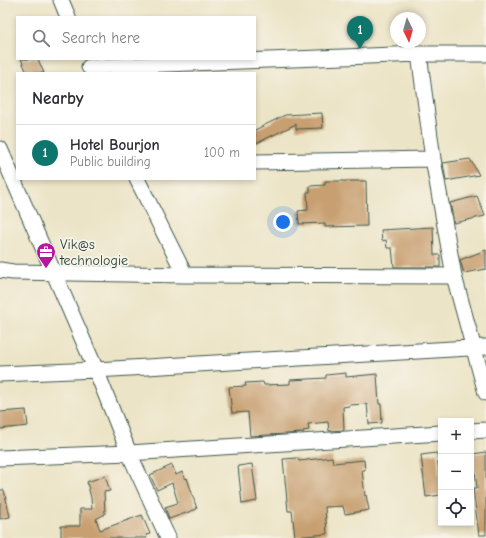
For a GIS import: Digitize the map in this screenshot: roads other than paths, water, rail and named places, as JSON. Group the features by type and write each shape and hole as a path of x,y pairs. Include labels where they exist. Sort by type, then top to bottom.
{"street":[{"path":"61,0 68,16"},
{"path":"256,60 419,54 486,54"},
{"path":"419,54 433,159 454,276 480,347 486,393"},
{"path":"89,66 254,60"},
{"path":"2,158 54,272 96,370 129,453 168,538"},
{"path":"256,162 433,159"},
{"path":"138,180 185,275"},
{"path":"0,270 13,272 185,275 454,276"},
{"path":"0,374 96,370 480,347"},
{"path":"474,431 486,430"},
{"path":"0,458 129,453 438,433"}],"place":[{"name":"Hotel Bourjon","path":"360,49"},
{"name":"Vik@s technologie","path":"46,269"}]}
